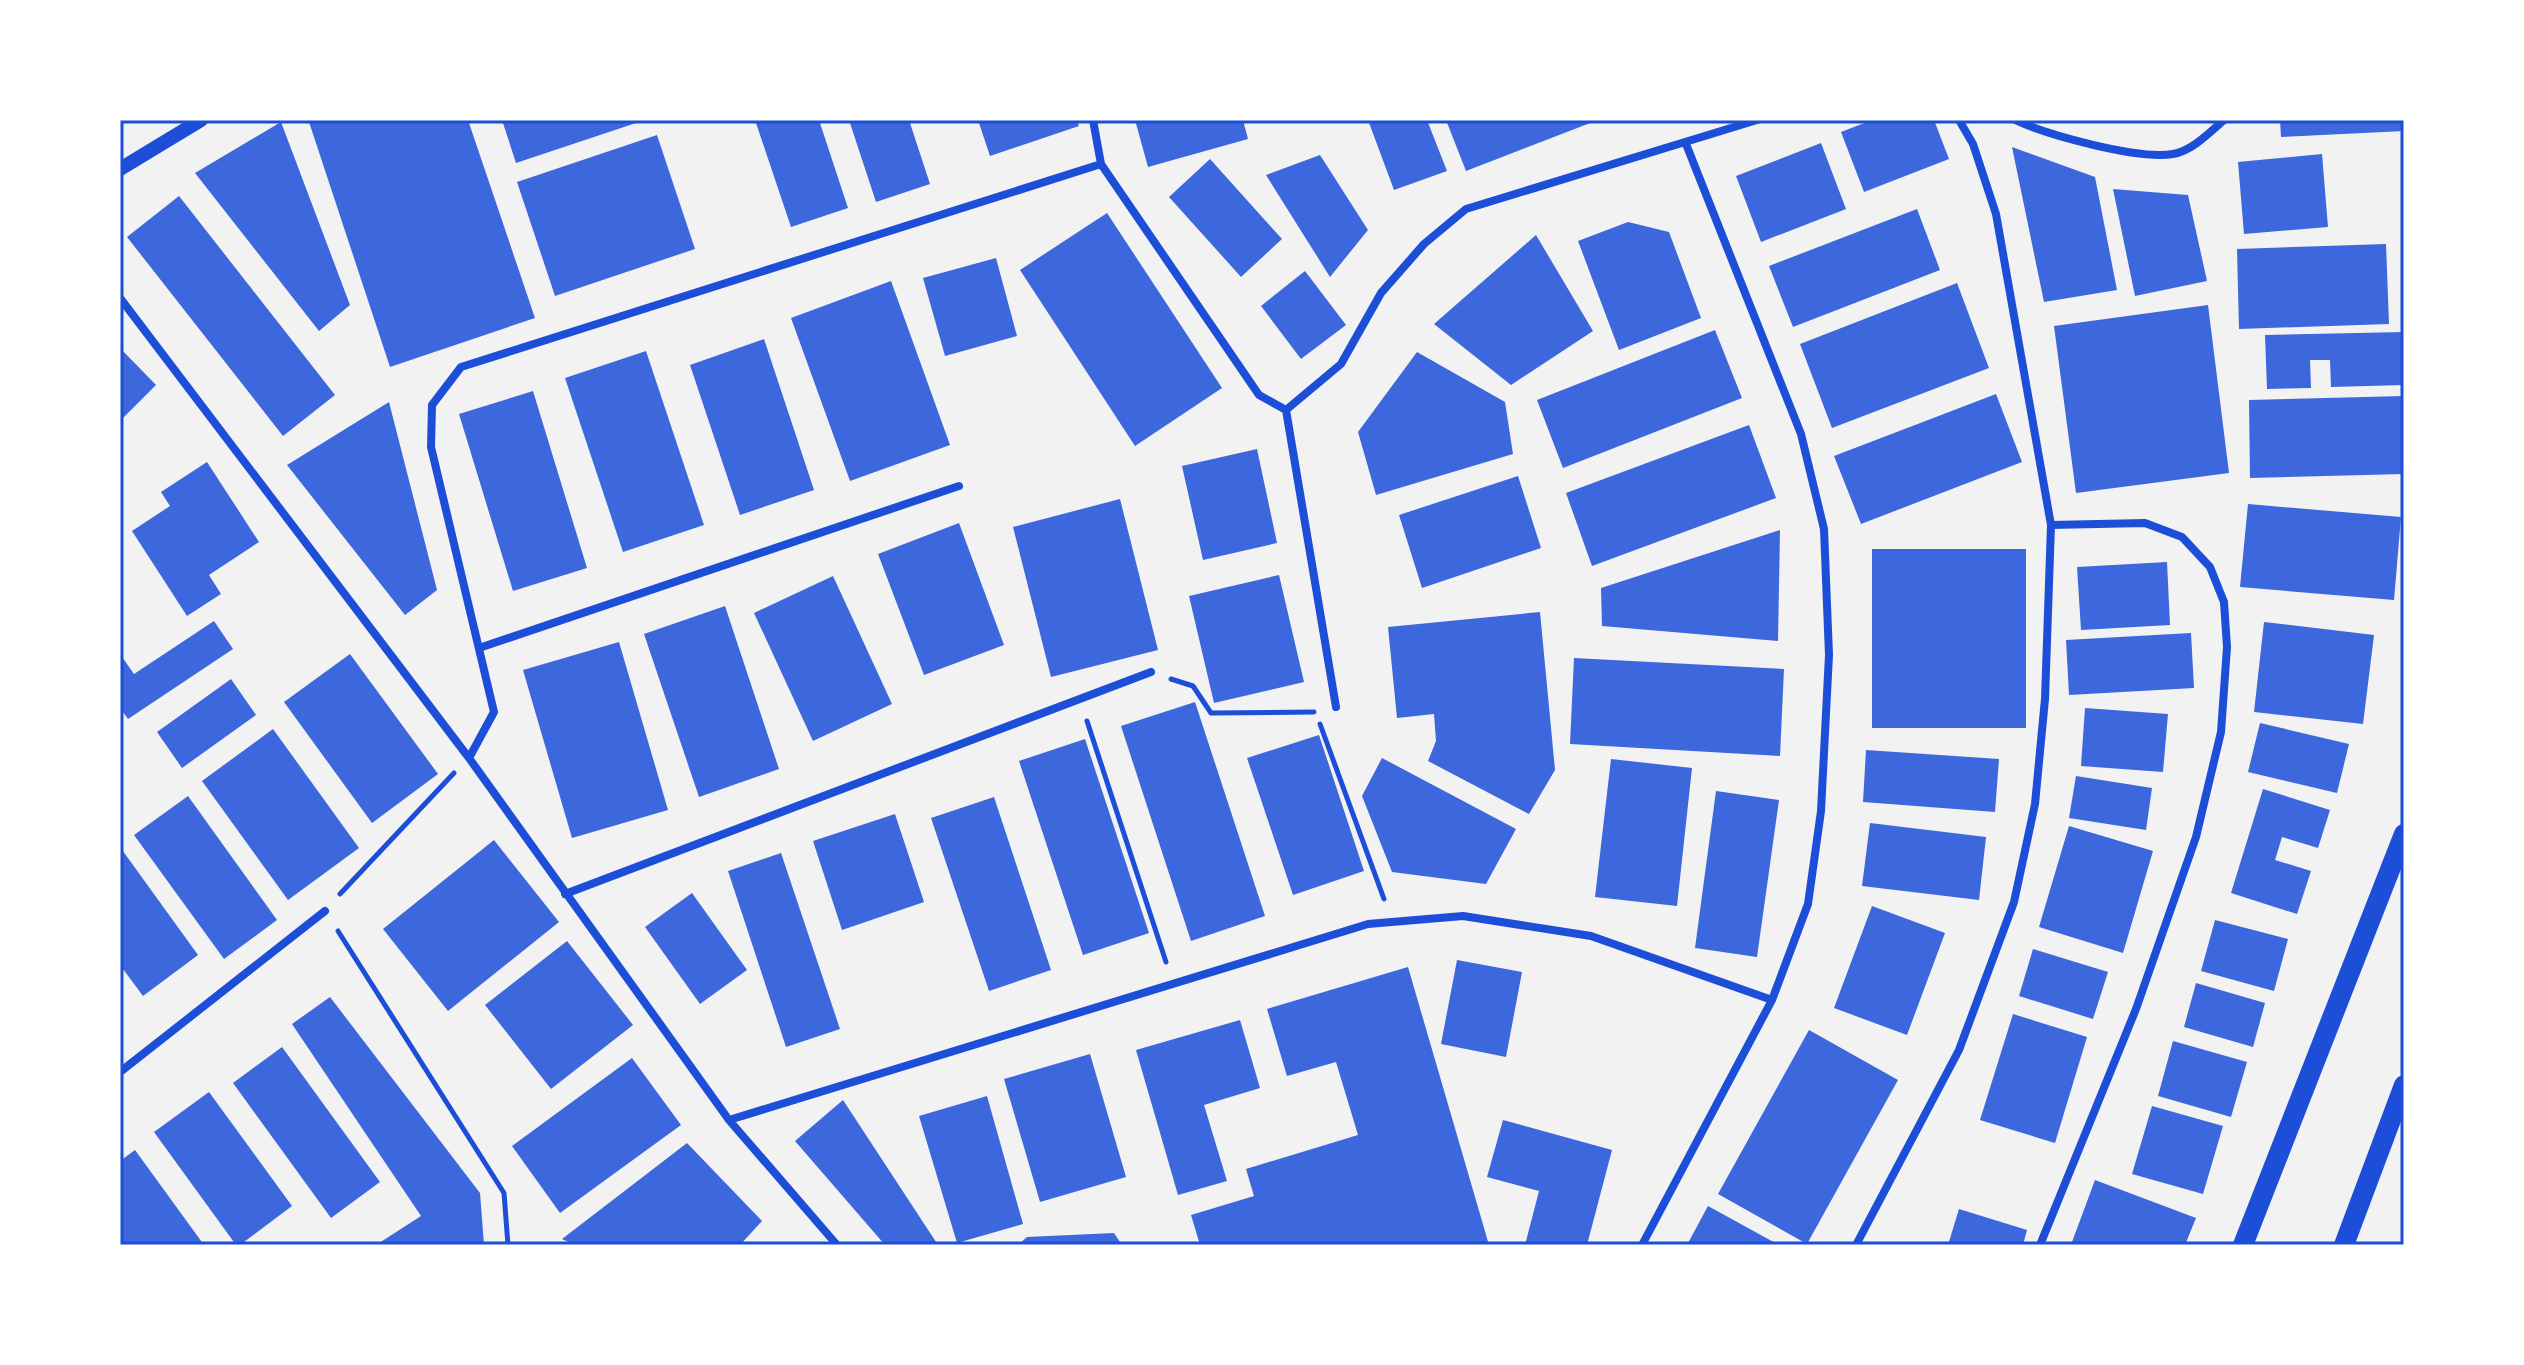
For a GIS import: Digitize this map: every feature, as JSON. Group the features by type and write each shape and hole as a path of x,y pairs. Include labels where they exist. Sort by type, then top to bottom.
{"main road":[{"path":"2243,1245 2404,834"},
{"path":"2344,1245 2404,1085"}],"street":[{"path":"120,169 201,120"},
{"path":"1093,120 1101,164 1259,395 1286,410"},
{"path":"1286,410 1341,364 1381,293 1424,244 1466,209 1757,120"},
{"path":"1856,1245 1959,1050 2014,902 2037,789 2045,699 2051,525 1996,214 1973,144 1959,120"},
{"path":"2015,120 2037,131 2090,145 2173,154 2197,143 2224,120"},
{"path":"1642,1245 1772,1000 1808,904 1821,811 1829,655 1824,529 1801,434 1686,144"},
{"path":"469,758 494,712 431,447 432,405 461,367 1101,164"},
{"path":"120,298 469,758 729,1120 837,1245"},
{"path":"1286,410 1336,707"},
{"path":"479,648 959,486"},
{"path":"2040,1245 2136,1009 2196,837 2221,732 2227,647 2224,602 2210,567 2182,537 2145,523 2051,525"},
{"path":"565,894 1151,672"},
{"path":"120,1072 325,911"},
{"path":"729,1120 1368,924 1463,916 1591,936 1772,1000"}],"path":[{"path":"1151,672 1193,686 1211,713 1315,712 1393,922"},
{"path":"1079,699 1172,982"},
{"path":"469,758 325,911 504,1193 508,1245"}],"building":[{"path":"468,120 535,318 390,367 309,122"},
{"path":"502,120 642,120 642,121 516,163"},
{"path":"755,120 819,120 848,208 791,227"},
{"path":"849,120 909,120 930,184 876,202"},
{"path":"978,120 1077,120 1079,126 990,156"},
{"path":"1135,120 1243,120 1248,139 1148,167"},
{"path":"1368,120 1427,120 1447,171 1394,190"},
{"path":"1446,120 1598,120 1466,171"},
{"path":"1872,120 1934,120 1949,159 1864,192 1841,132"},
{"path":"2280,120 2403,120 2404,131 2281,137"},
{"path":"281,122 350,305 319,331 195,173"},
{"path":"657,135 695,249 555,296 517,182"},
{"path":"1821,143 1846,209 1761,242 1736,176"},
{"path":"2012,147 2095,177 2117,290 2044,302"},
{"path":"2322,154 2328,227 2244,234 2238,162"},
{"path":"1320,155 1368,230 1330,277 1266,175"},
{"path":"1210,159 1282,239 1241,277 1169,197"},
{"path":"2113,189 2188,195 2207,281 2135,296"},
{"path":"179,196 335,395 283,436 127,237"},
{"path":"1917,209 1940,270 1793,327 1769,266"},
{"path":"1107,213 1222,388 1135,446 1020,270"},
{"path":"1628,222 1669,232 1701,318 1619,350 1578,241"},
{"path":"1536,235 1593,331 1511,385 1434,324"},
{"path":"2386,244 2389,324 2239,329 2237,249"},
{"path":"996,258 1017,336 945,356 923,278"},
{"path":"1305,271 1346,325 1301,359 1261,306"},
{"path":"891,281 950,445 850,481 791,318"},
{"path":"1957,283 1989,368 1832,428 1800,344"},
{"path":"2208,305 2229,473 2076,493 2054,326"},
{"path":"1715,330 1742,398 1563,468 1537,400"},
{"path":"2404,332 2404,385 2331,387 2330,360 2310,360 2311,388 2267,389 2265,335"},
{"path":"764,339 814,490 740,515 690,365"},
{"path":"120,348 156,385 120,421"},
{"path":"646,351 704,525 623,552 565,378"},
{"path":"1417,352 1505,402 1513,454 1376,495 1358,432"},
{"path":"533,391 587,568 513,591 459,414"},
{"path":"1996,394 2022,462 1861,524 1834,456"},
{"path":"2404,396 2404,474 2250,478 2249,400"},
{"path":"389,402 437,590 405,615 287,465"},
{"path":"1749,425 1776,498 1592,566 1566,493"},
{"path":"1257,449 1277,543 1203,560 1182,466"},
{"path":"207,462 259,542 209,575 221,594 187,616 132,531 170,506 161,492"},
{"path":"1518,476 1541,548 1422,588 1399,515"},
{"path":"1120,499 1158,650 1051,677 1013,527"},
{"path":"2248,504 2401,517 2394,600 2240,587"},
{"path":"959,523 1004,645 924,675 878,554"},
{"path":"1780,530 1778,641 1602,626 1601,588"},
{"path":"1872,549 2026,549 2026,728 1872,728"},
{"path":"2167,562 2170,625 2081,630 2077,567"},
{"path":"1279,575 1304,682 1214,703 1189,596"},
{"path":"833,576 892,704 813,741 754,613"},
{"path":"725,606 779,769 699,797 644,634"},
{"path":"1540,612 1555,770 1529,814 1428,761 1436,741 1434,714 1397,718 1388,627"},
{"path":"214,621 233,649 128,719 120,708 120,654 134,674"},
{"path":"2264,622 2374,635 2363,724 2254,712"},
{"path":"2191,633 2194,688 2069,695 2066,640"},
{"path":"619,642 668,810 572,838 523,670"},
{"path":"350,654 438,774 372,823 284,702"},
{"path":"1574,658 1784,669 1780,756 1570,744"},
{"path":"231,679 256,715 182,768 157,732"},
{"path":"1195,702 1265,916 1191,941 1121,726"},
{"path":"2085,708 2168,714 2163,772 2081,766"},
{"path":"2260,723 2349,744 2337,793 2248,772"},
{"path":"273,729 359,848 288,900 202,781"},
{"path":"1319,735 1364,871 1293,895 1247,758"},
{"path":"1085,739 1149,933 1083,955 1019,761"},
{"path":"1866,750 1999,759 1995,812 1863,802"},
{"path":"1382,758 1516,829 1486,884 1392,872 1362,796"},
{"path":"1611,759 1692,768 1677,906 1595,897"},
{"path":"2076,776 2152,788 2146,830 2069,818"},
{"path":"2263,789 2330,810 2318,848 2282,837 2275,860 2311,871 2297,914 2231,893"},
{"path":"1716,791 1779,800 1757,957 1695,948"},
{"path":"188,796 277,920 224,959 134,835"},
{"path":"994,797 1051,970 989,991 931,818"},
{"path":"895,814 924,902 842,930 813,841"},
{"path":"1870,823 1986,837 1979,900 1862,886"},
{"path":"2069,826 2153,851 2123,953 2039,927"},
{"path":"494,840 559,922 448,1011 383,929"},
{"path":"120,847 198,955 143,996 120,965"},
{"path":"781,853 840,1029 786,1047 728,871"},
{"path":"692,893 747,970 700,1004 645,927"},
{"path":"1872,906 1945,933 1907,1035 1834,1008"},
{"path":"2215,920 2288,939 2274,991 2201,971"},
{"path":"567,941 633,1025 551,1089 485,1005"},
{"path":"2033,949 2108,972 2093,1019 2019,996"},
{"path":"1457,960 1522,972 1506,1057 1441,1044"},
{"path":"1408,967 1489,1245 1200,1245 1191,1215 1254,1196 1246,1169 1358,1135 1336,1062 1287,1076 1267,1009"},
{"path":"2196,983 2265,1003 2253,1047 2184,1027"},
{"path":"330,997 480,1193 484,1245 376,1245 421,1216 292,1024"},
{"path":"2013,1014 2087,1037 2055,1143 1980,1120"},
{"path":"1240,1020 1260,1088 1204,1105 1227,1181 1178,1195 1136,1050"},
{"path":"1809,1030 1898,1080 1807,1244 1718,1194"},
{"path":"2173,1041 2247,1062 2231,1117 2158,1096"},
{"path":"282,1047 380,1182 331,1218 233,1083"},
{"path":"1090,1054 1126,1177 1040,1202 1004,1079"},
{"path":"632,1058 681,1125 560,1213 512,1146"},
{"path":"209,1092 292,1206 240,1245 236,1245 154,1132"},
{"path":"987,1096 1023,1224 957,1243 919,1116"},
{"path":"843,1100 938,1245 885,1245 795,1141"},
{"path":"2152,1106 2223,1126 2203,1194 2132,1174"},
{"path":"1503,1120 1612,1150 1587,1245 1525,1245 1539,1191 1487,1177"},
{"path":"687,1143 762,1221 740,1245 575,1245 562,1239"},
{"path":"135,1150 204,1245 120,1245 120,1161"},
{"path":"2095,1180 2196,1218 2185,1245 2081,1245 2072,1242"},
{"path":"1708,1206 1779,1245 1687,1245"},
{"path":"1959,1209 2027,1230 2023,1245 1948,1245"},
{"path":"1114,1233 1122,1245 1018,1245 1027,1237"}]}
